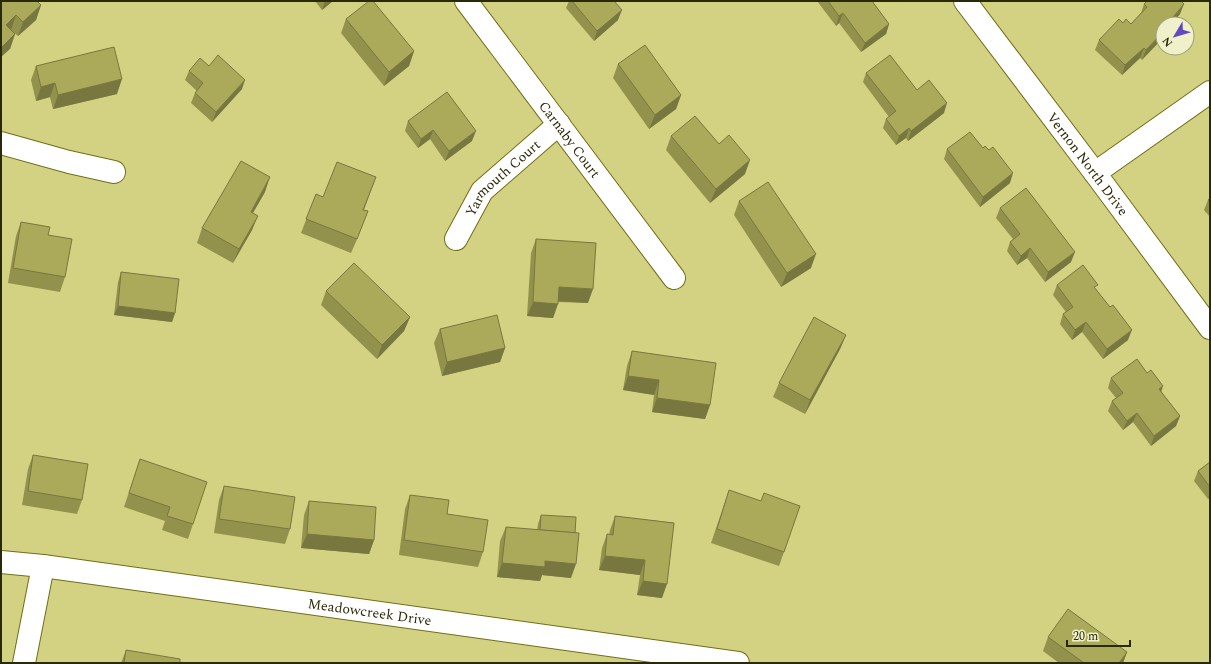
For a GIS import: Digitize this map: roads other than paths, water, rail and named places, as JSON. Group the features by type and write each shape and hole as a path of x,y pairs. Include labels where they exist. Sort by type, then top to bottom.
{"street":[{"name":"Carnaby Court","path":"466,1 674,278"},
{"name":"Vernon North Drive","path":"965,1 1210,328"},
{"path":"1095,173 1210,92"},
{"name":"Yarmouth Court","path":"456,239 482,191 559,124"},
{"path":"1,143 69,162 114,172"},
{"name":"Meadowcreek Drive","path":"1,562 43,566 738,663"},
{"path":"24,663 43,566"}]}
